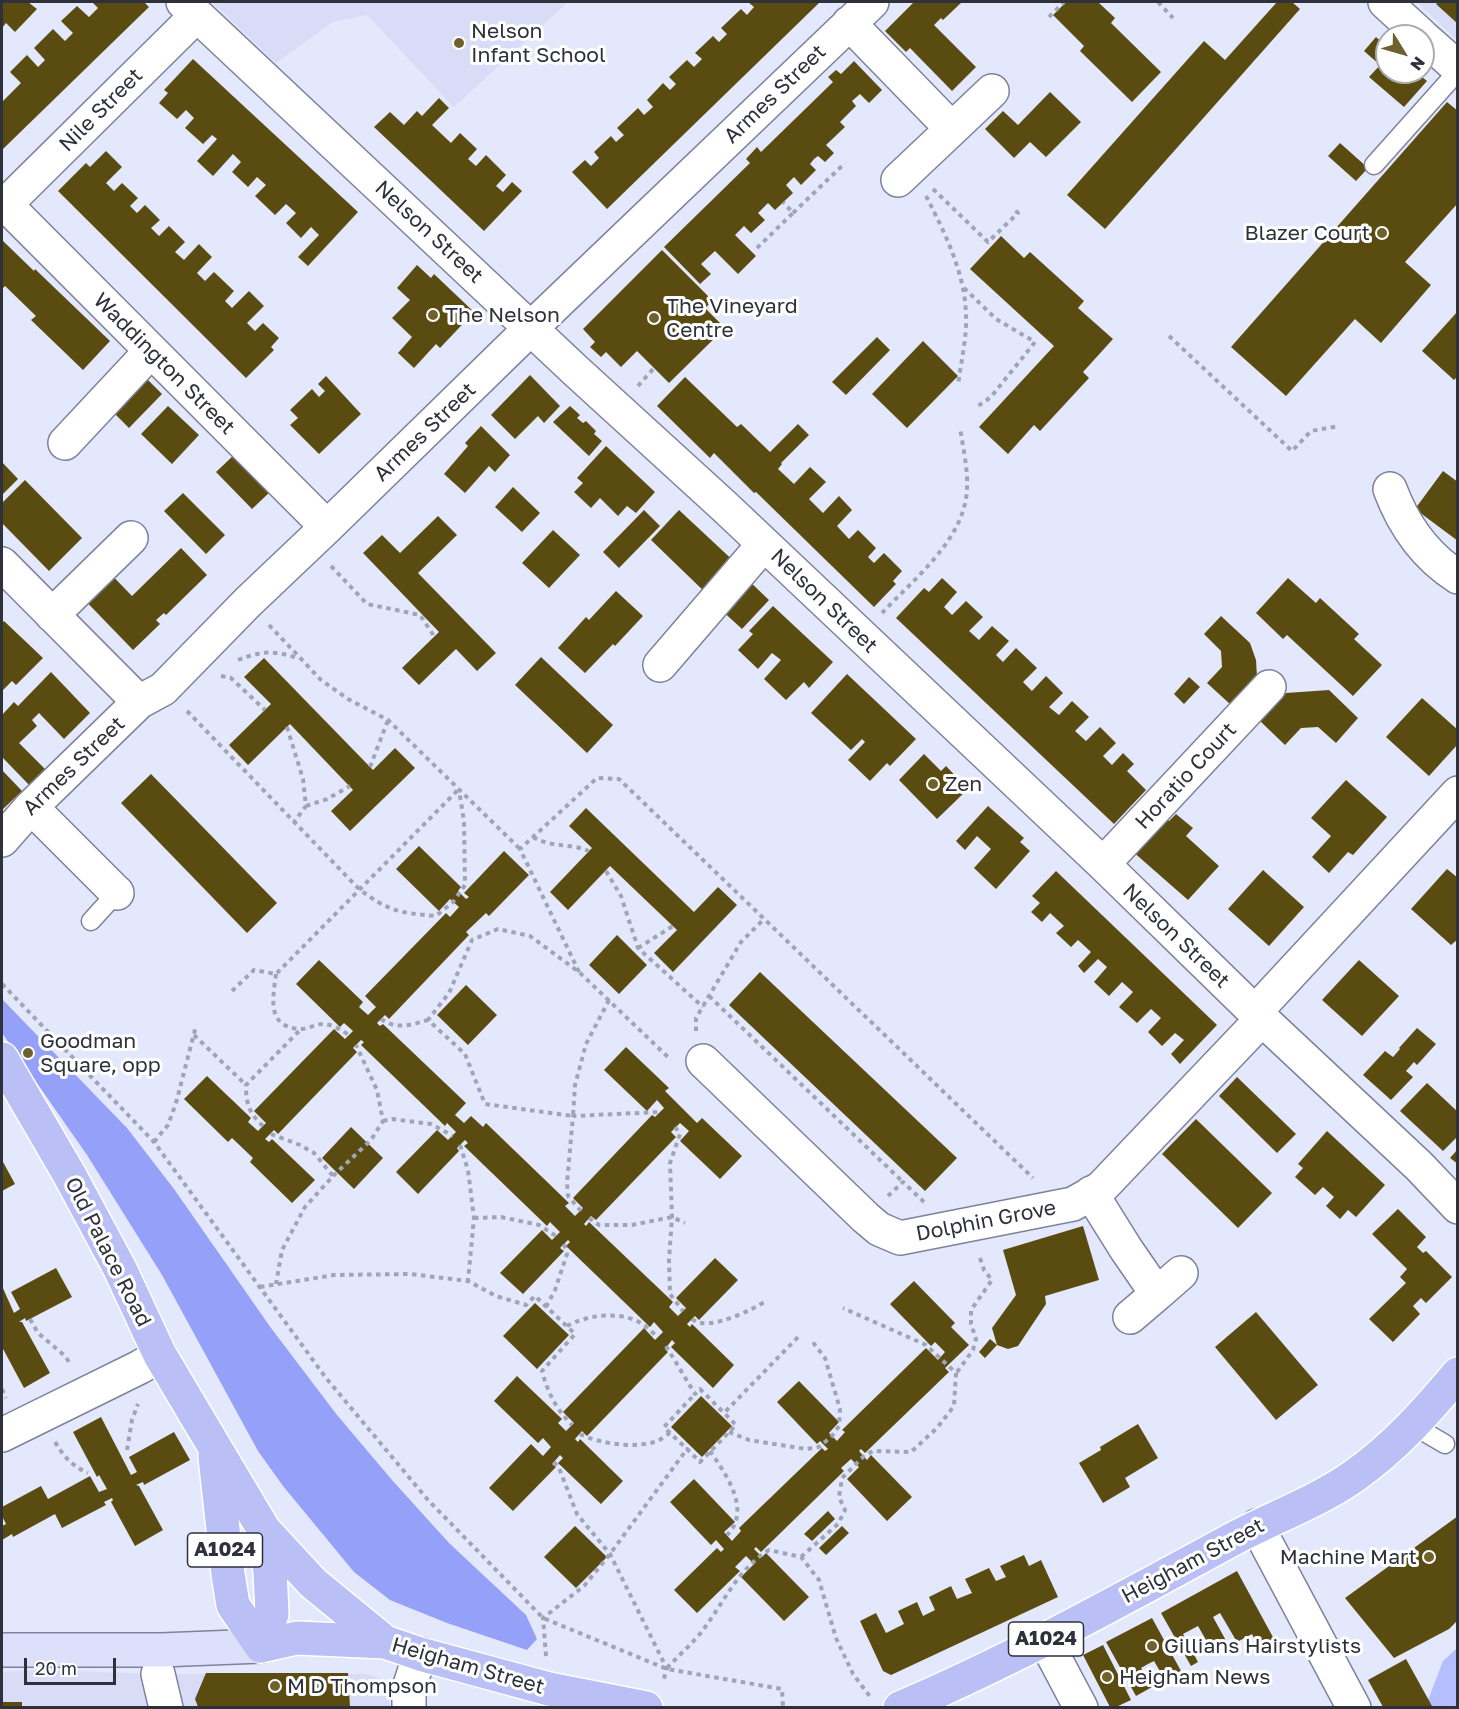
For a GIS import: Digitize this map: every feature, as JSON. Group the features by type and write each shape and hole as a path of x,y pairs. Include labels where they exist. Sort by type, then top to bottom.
{"main road":[{"name":"Old Palace Road","path":"2,1059 69,1174 120,1269 159,1355 264,1530 313,1583 385,1642"},
{"name":"Heigham Street","path":"886,1703 945,1688 1045,1640 1353,1477 1414,1426 1453,1386"},
{"name":"Old Palace Road","path":"213,1446 233,1605 261,1646"},
{"name":"Old Palace Road","path":"261,1646 272,1614 270,1571 264,1530"},
{"name":"Heigham Street","path":"261,1646 297,1638 385,1642 420,1654 549,1689 653,1698"}],"street":[{"path":"1385,2 1410,24"},
{"name":"Nile Street","path":"3,203 190,8"},
{"name":"Nelson Street","path":"190,8 1103,864 1258,1016 1419,1166 1458,1207"},
{"name":"Armes Street","path":"2,840 31,807 318,536 860,12 952,129"},
{"path":"1435,48 1458,70"},
{"path":"910,179 952,129 992,91"},
{"name":"Waddington Street","path":"3,203 151,351 318,536"},
{"path":"65,443 151,351"},
{"path":"1390,489 1400,514 1418,542 1458,577"},
{"path":"52,615 131,538"},
{"path":"660,665 764,544"},
{"path":"2,564 52,615 151,696"},
{"name":"Horatio Court","path":"1103,864 1269,687"},
{"name":"Dolphin Grove","path":"700,1054 879,1229 900,1238 972,1225 1076,1200 1101,1188 1458,793"},
{"path":"31,807 121,888"},
{"path":"1076,1200 1126,1249 1169,1283 1130,1317"},
{"path":"2,1435 140,1367 159,1355"},
{"path":"1257,1526 1354,1707"},
{"path":"1045,1640 1080,1707"},
{"name":"Heigham Street","path":"2,1650 161,1650 261,1646"},
{"path":"409,1707 409,1688 420,1654"},
{"path":"158,1674 166,1707"}],"lane":[{"path":"1374,165 1458,70"},
{"path":"91,921 121,888"},
{"path":"1414,1426 1445,1444"}],"path":[{"path":"1049,17 1064,2"},
{"path":"1158,2 1173,18"},
{"path":"757,248 844,163"},
{"path":"910,179 988,242 1018,213 1015,210"},
{"path":"910,179 951,249 963,288 966,316 958,385"},
{"path":"783,202 793,213"},
{"path":"963,288 996,319 1035,342 991,397 978,406"},
{"path":"1169,336 1292,451 1311,431 1339,426"},
{"path":"861,636 946,545 961,518 967,489 960,428"},
{"path":"318,536 367,604 420,615 434,636"},
{"path":"248,602 321,680 348,699 388,720 520,849 579,972"},
{"path":"228,664 258,652 281,653 300,659"},
{"path":"211,674 231,678 266,710"},
{"path":"151,696 294,822 359,889 381,906 408,914 436,916 453,902 465,885 464,821 459,790"},
{"path":"370,767 388,720"},
{"path":"287,727 303,779 306,806"},
{"path":"520,849 597,778 619,779 764,919 1076,1200"},
{"path":"294,822 306,806 327,799 350,786"},
{"path":"350,1035 325,1024 301,1029 285,1025 275,1016 272,1005 276,974 459,790"},
{"path":"533,837 545,844 589,851"},
{"path":"606,871 621,896 638,948 703,1007"},
{"path":"381,1019 406,1027 428,1020 449,993 472,940 498,929 530,936 579,972 672,1061 700,1054 696,1018 741,942 764,919"},
{"path":"638,948 673,926"},
{"path":"232,991 254,970 276,974"},
{"path":"2,984 154,1142 326,1378 428,1500 543,1618 667,1669 782,1689 783,1707"},
{"path":"709,996 903,1182"},
{"path":"581,1211 567,1196 575,1085 586,1044 609,1000"},
{"path":"428,1020 465,1054 485,1104 573,1116 660,1112"},
{"path":"154,1142 168,1125 176,1103 196,1026"},
{"path":"263,1126 254,1118 246,1104 246,1085 301,1029"},
{"path":"194,1035 246,1085"},
{"path":"276,1284 282,1250 305,1207 333,1176 371,1140 383,1121 377,1090 356,1045"},
{"path":"383,1121 392,1119 432,1124 453,1136"},
{"path":"675,1127 680,1134 670,1163 672,1217 669,1260 670,1294 683,1311"},
{"path":"271,1134 314,1153 333,1176"},
{"path":"460,1144 468,1170 474,1218 468,1281"},
{"path":"474,1218 501,1217 539,1225 556,1236"},
{"path":"589,1218 599,1225 632,1225 672,1217 685,1223"},
{"path":"801,1557 838,1524 844,1510 839,1497 842,1478 864,1456 873,1451 911,1452 937,1428 954,1406 956,1372 973,1350 976,1339 971,1324 971,1310 992,1280 984,1270 972,1225"},
{"path":"546,1307 555,1290 567,1254 564,1244"},
{"path":"260,1287 334,1275 410,1274 468,1281 496,1296 526,1305 535,1296 575,1334 542,1371 547,1389 558,1411 572,1425"},
{"path":"693,1319 701,1323 719,1321 751,1311 766,1300"},
{"path":"843,1308 926,1345 956,1372"},
{"path":"567,1326 579,1319 605,1316 627,1317 640,1323 658,1337"},
{"path":"30,1319 38,1333 65,1356 86,1392"},
{"path":"724,1413 801,1334"},
{"path":"729,1432 749,1440 806,1449 819,1447 832,1436 839,1426 840,1409 825,1358 812,1341"},
{"path":"666,1346 695,1394"},
{"path":"700,1389 724,1413 736,1425 700,1462 664,1427 700,1389"},
{"path":"42,1414 52,1437 64,1456 75,1467 88,1473"},
{"path":"580,1434 591,1439 634,1445 657,1441 670,1433"},
{"path":"543,1618 584,1586 687,1449"},
{"path":"710,1451 728,1476 736,1499 737,1519 734,1528 727,1535"},
{"path":"554,1462 559,1468 577,1514 610,1554 667,1669"},
{"path":"653,1698 667,1669 703,1630 734,1581 769,1550 801,1557 819,1580 836,1638 853,1674 886,1703"}],"shaded area":[{"name":"Nelson Infant School","path":"212,2 568,2 454,107 367,15 333,22 276,63"},
{"path":"1417,2 1457,2 1457,40"},
{"path":"2,999 127,1128 174,1189 271,1328 337,1415 392,1480 449,1543 526,1615 537,1639 527,1650 447,1623 390,1600 354,1572 283,1486 258,1451 162,1275 87,1155 2,1033"},
{"path":"1457,1648 1457,1707 1425,1708 1443,1661"},
{"path":"45,1670 158,1674 367,1674 381,1679 388,1690 390,1707 2,1707 2,1672"}],"building":[{"path":"2,2 28,2 37,9 15,32 6,23 2,28"},
{"path":"92,2 144,2 149,7 3,149 2,102 21,83 10,72 27,55 38,67 45,60 34,48 53,29 65,41 73,33 61,21 77,6 89,17 98,8"},
{"path":"748,2 819,3 607,209 572,172 585,160 591,166 599,158 594,152 611,136 616,142 624,135 617,128 638,108 644,115 653,107 647,100 663,83 670,90 676,84 669,77 687,60 694,67 702,59 695,53 713,36 719,42 727,34 721,28 741,9 747,15 754,7"},
{"path":"911,2 962,2 943,20 941,18 934,25 976,67 952,91 910,48 906,52 885,31 913,3"},
{"path":"1066,2 1098,2 1115,18 1111,23 1161,72 1132,102 1080,51 1084,46 1053,15"},
{"path":"1277,2 1292,2 1300,9 1105,229 1067,195 1204,41 1225,60"},
{"path":"1458,2 1458,24 1436,4"},
{"path":"1375,38 1375,61 1364,51"},
{"path":"193,59 358,212 308,266 298,257 319,235 311,227 301,238 286,223 296,213 286,204 275,215 255,196 266,185 257,177 248,187 232,172 241,162 233,154 213,176 197,161 217,139 212,135 203,144 185,128 194,118 186,110 177,119 159,103 168,93 164,90"},
{"path":"854,61 882,90 869,103 860,94 852,101 856,106 840,122 845,127 826,145 834,153 825,162 818,156 814,159 810,164 816,170 801,185 794,177 786,185 793,193 775,210 768,203 758,213 765,220 751,233 744,226 735,235 756,256 738,274 715,251 701,264 711,274 700,284 664,247 750,163 746,159 757,147 761,152 833,82 828,77 836,70 841,74"},
{"path":"1375,70 1375,82 1369,77"},
{"path":"1377,84 1424,84 1404,107"},
{"path":"1050,92 1081,122 1046,157 1030,142 1014,158 985,129 1003,111 1018,125"},
{"path":"439,98 449,108 432,125 451,143 460,133 477,149 468,159 476,166 486,155 506,175 496,186 503,192 512,182 522,191 484,231 374,127 390,112 404,125 417,111 422,116"},
{"name":"Blazer Court","path":"1447,102 1458,111 1458,203 1405,262 1431,285 1381,343 1355,319 1286,396 1231,347"},
{"path":"1340,143 1368,168 1356,181 1328,156"},
{"path":"106,151 122,167 106,183 114,191 122,183 138,198 130,206 137,213 145,205 160,220 151,228 159,236 169,226 185,242 175,252 184,260 199,244 212,257 197,273 205,281 214,272 234,291 225,301 232,308 249,291 264,306 247,323 255,331 263,323 279,338 271,347 274,350 246,378 58,191 86,163 90,167"},
{"path":"1001,236 1024,258 1030,252 1084,301 1078,308 1113,339 1083,372 1089,378 1040,431 1034,425 1008,454 979,427 1054,346 970,269"},
{"path":"2,240 110,341 83,370 31,320 36,316 5,286 2,289"},
{"name":"The Vineyard Centre","path":"662,250 713,301 705,308 725,328 669,383 637,351 621,367 606,352 601,357 590,347 595,342 583,329"},
{"name":"The Nelson","path":"417,265 431,278 434,274 474,312 440,348 436,344 414,368 398,353 412,337 392,318 410,300 397,288"},
{"path":"1458,311 1458,376 1454,380 1422,351"},
{"path":"877,337 890,350 846,395 832,382"},
{"path":"923,341 958,376 907,428 872,394"},
{"path":"136,368 162,394 129,428 103,402"},
{"path":"530,375 560,406 544,423 538,416 515,439 491,415"},
{"path":"326,376 361,414 319,454 290,425 298,418 290,410 312,389 319,397 325,391 318,384"},
{"path":"685,377 737,427 741,424 770,452 798,424 809,435 781,463 778,469 794,484 810,467 826,482 809,499 823,513 839,496 852,510 837,526 849,539 858,530 876,548 868,557 874,563 884,553 902,571 893,581 896,584 874,607 714,453 710,458 657,406"},
{"path":"168,406 199,435 172,464 141,434"},
{"path":"570,406 580,415 577,418 583,423 586,421 596,431 594,434 602,441 589,456 553,422"},
{"path":"481,426 510,455 495,472 489,466 465,493 444,474 468,446 465,443"},
{"path":"606,446 655,492 636,513 627,506 618,516 600,498 591,508 574,492 583,483 577,478"},
{"path":"235,454 271,491 252,509 216,472"},
{"path":"2,462 18,479 2,495"},
{"path":"1443,471 1458,482 1458,541 1415,509"},
{"path":"25,480 82,538 49,571 2,523 2,503"},
{"path":"513,487 540,513 522,532 495,507"},
{"path":"183,493 225,535 206,554 164,511"},
{"path":"644,510 660,526 619,568 603,552"},
{"path":"679,510 739,566 710,597 651,540"},
{"path":"438,516 457,535 418,573 496,653 477,671 456,649 419,685 402,668 439,632 363,553 382,535 400,553"},
{"path":"553,530 580,555 549,588 522,563"},
{"path":"181,548 207,575 166,615 164,613 156,620 160,624 133,650 75,590 101,564 132,596"},
{"path":"746,578 769,600 742,629 718,607"},
{"path":"942,578 957,592 944,607 952,615 966,601 983,617 969,631 979,640 992,626 1009,641 996,655 1003,662 1016,648 1037,668 1023,682 1032,691 1046,676 1063,693 1049,707 1059,715 1072,701 1089,717 1075,731 1086,741 1100,727 1116,743 1103,756 1112,765 1123,753 1134,764 1127,771 1146,790 1114,824 896,618 924,588 929,592"},
{"path":"1288,578 1316,603 1320,598 1359,634 1354,639 1382,665 1353,696 1287,635 1283,639 1256,613"},
{"path":"616,591 643,616 585,673 558,648 586,617 589,620"},
{"path":"773,606 833,662 809,688 804,682 786,700 764,679 781,660 772,653 758,669 738,650 753,634 749,631"},
{"path":"1221,616 1250,643 1256,660 1257,677 1231,705 1207,683 1222,667 1221,651 1204,634"},
{"path":"4,621 43,658 16,685 12,681 3,690 2,623"},
{"path":"541,657 613,725 587,753 515,685"},
{"path":"264,658 373,770 395,748 415,768 350,831 331,811 353,790 290,724 248,765 229,745 271,704 244,677"},
{"path":"51,672 90,713 64,739 39,713 32,720 37,726 19,743 49,773 33,789 2,757 2,715 14,702 18,706"},
{"path":"847,674 916,739 890,766 887,763 870,781 848,760 865,742 862,739 851,750 811,713"},
{"path":"1189,677 1200,687 1184,704 1174,694"},
{"path":"1329,690 1358,718 1336,743 1318,727 1301,728 1285,745 1260,721 1286,693"},
{"path":"1422,698 1458,730 1458,744 1429,776 1386,737"},
{"name":"Zen","path":"924,754 941,771 946,766 968,789 937,819 899,780"},
{"path":"2,770 22,791 2,810"},
{"path":"151,774 277,903 247,933 121,803"},
{"path":"1346,780 1387,817 1353,855 1348,852 1329,873 1312,857 1331,836 1311,818"},
{"path":"988,806 1024,838 1020,842 1030,851 996,889 974,868 991,849 977,836 965,850 956,841"},
{"path":"586,808 694,912 718,887 737,905 673,972 654,953 677,930 610,866 568,910 550,892 592,848 569,826"},
{"path":"1176,814 1193,828 1186,836 1219,866 1188,900 1131,850 1163,815 1169,821"},
{"path":"419,846 461,887 458,891 466,899 469,897 464,893 504,851 529,875 489,916 486,913 466,932 469,935 389,1019 385,1015 377,1023 380,1026 383,1024 466,1103 455,1115 464,1123 471,1116 483,1127 486,1123 569,1203 565,1206 575,1216 583,1208 573,1198 652,1115 655,1117 664,1108 657,1100 647,1111 604,1070 626,1047 669,1088 665,1091 697,1123 702,1118 742,1156 720,1179 680,1141 689,1131 680,1123 671,1132 676,1137 596,1220 591,1216 584,1224 586,1226 589,1222 673,1302 669,1307 678,1316 686,1308 676,1298 715,1258 738,1280 699,1320 695,1316 687,1324 690,1327 692,1324 734,1365 713,1388 671,1347 675,1343 672,1340 665,1349 668,1352 587,1436 582,1431 575,1439 578,1442 580,1439 623,1481 601,1504 558,1463 563,1458 560,1455 552,1464 556,1467 513,1511 489,1488 531,1444 543,1456 551,1447 543,1438 538,1443 494,1401 517,1376 562,1419 558,1423 566,1431 574,1423 563,1412 644,1328 655,1340 663,1332 654,1322 650,1327 566,1246 570,1242 568,1240 560,1248 564,1251 523,1294 500,1273 542,1230 552,1240 560,1232 550,1222 547,1226 464,1146 468,1143 465,1140 457,1148 459,1151 418,1194 396,1172 437,1130 448,1140 456,1132 447,1123 445,1126 361,1045 364,1042 361,1040 353,1048 357,1052 278,1134 274,1130 265,1139 269,1142 272,1139 315,1180 292,1203 250,1162 253,1158 232,1138 228,1142 184,1099 207,1076 251,1118 248,1122 258,1131 266,1123 254,1111 334,1029 345,1039 353,1031 344,1023 340,1027 296,984 319,960 363,1002 359,1007 368,1015 376,1007 365,996 446,913 450,917 459,907 450,899 439,911 396,869"},
{"path":"1447,869 1458,878 1458,939 1451,945 1411,909"},
{"path":"1263,870 1304,907 1269,946 1228,909"},
{"path":"1056,871 1217,1025 1180,1064 1171,1054 1184,1040 1175,1033 1162,1046 1148,1032 1161,1018 1151,1009 1137,1023 1119,1007 1133,992 1122,982 1109,996 1094,982 1107,967 1098,959 1084,973 1078,966 1091,952 1078,940 1071,947 1056,933 1064,926 1050,913 1042,922 1031,912 1040,903 1032,896"},
{"path":"617,935 647,965 619,994 589,965"},
{"path":"1359,960 1399,996 1362,1036 1322,1000"},
{"path":"760,972 957,1158 925,1191 729,1005"},
{"path":"466,985 497,1015 468,1045 437,1015"},
{"path":"1417,1028 1436,1044 1417,1065 1414,1062 1406,1071 1413,1077 1391,1100 1363,1075 1385,1051 1393,1057"},
{"path":"1237,1077 1296,1134 1277,1153 1219,1096"},
{"path":"1427,1083 1458,1112 1458,1136 1443,1151 1400,1111"},
{"path":"1196,1119 1272,1193 1238,1228 1162,1154"},
{"path":"351,1127 383,1158 354,1189 322,1158"},
{"path":"1327,1131 1385,1185 1356,1217 1348,1210 1340,1219 1326,1206 1334,1197 1323,1187 1315,1195 1295,1177 1303,1168 1298,1164"},
{"path":"1458,1149 1458,1164 1450,1158"},
{"path":"2,1160 15,1184 2,1191"},
{"path":"1398,1209 1426,1237 1417,1247 1423,1253 1426,1251 1452,1277 1426,1303 1421,1298 1413,1306 1420,1314 1393,1342 1369,1319 1406,1283 1400,1277 1407,1269 1372,1234"},
{"path":"1083,1226 1099,1280 1045,1296 1046,1304 1018,1346 1008,1349 997,1345 992,1328 1016,1295 1003,1250"},
{"path":"56,1268 72,1297 26,1321 25,1318 19,1322 22,1322 50,1373 24,1388 2,1347 2,1286 14,1313 20,1309 11,1292"},
{"path":"914,1281 955,1323 951,1327 969,1345 945,1368 949,1372 865,1453 861,1449 859,1451 867,1460 871,1455 912,1497 887,1521 847,1479 859,1467 851,1459 841,1468 844,1471 761,1552 756,1547 754,1549 762,1557 766,1553 809,1597 784,1621 741,1577 754,1564 746,1556 735,1567 740,1571 697,1613 674,1590 717,1548 721,1552 724,1549 716,1540 711,1545 670,1502 694,1479 735,1522 724,1532 732,1541 741,1531 739,1528 822,1448 825,1451 828,1449 820,1441 817,1444 777,1402 799,1381 839,1422 829,1433 837,1441 845,1432 842,1430 926,1348 938,1360 945,1352 935,1342 931,1346 890,1304"},
{"path":"535,1303 569,1335 537,1369 503,1336"},
{"path":"1256,1312 1318,1385 1276,1420 1215,1347"},
{"path":"990,1339 997,1345 985,1358 979,1352"},
{"path":"701,1396 732,1426 702,1457 671,1427"},
{"path":"101,1417 131,1475 137,1472 129,1457 174,1432 190,1460 144,1485 143,1482 136,1485 139,1486 163,1530 135,1546 111,1502 112,1498 104,1502 106,1505 62,1528 55,1514 13,1537 12,1534 2,1540 2,1526 6,1524 2,1516 2,1507 41,1486 48,1499 90,1476 99,1492 107,1489 99,1475 97,1477 73,1432"},
{"path":"1138,1424 1158,1458 1125,1478 1130,1487 1103,1503 1079,1463"},
{"path":"828,1511 835,1519 812,1541 804,1534"},
{"name":"Machine Mart","path":"1458,1516 1458,1620 1449,1629 1394,1658 1345,1598"},
{"path":"575,1526 607,1557 576,1588 544,1557"},
{"path":"842,1526 849,1533 826,1555 819,1548"},
{"path":"1024,1555 1029,1566 1041,1560 1058,1597 891,1675 883,1671 860,1621 876,1613 886,1633 904,1624 898,1611 917,1602 923,1616 935,1610 929,1597 951,1586 957,1599 972,1593 965,1579 989,1568 996,1581 1006,1577 1000,1566"},
{"path":"1237,1571 1274,1639 1259,1648 1252,1634 1237,1642 1220,1613 1213,1617 1229,1646 1214,1654 1198,1626 1183,1634 1198,1662 1191,1666 1161,1613"},
{"path":"1152,1618 1181,1671 1165,1680 1154,1661 1148,1664 1141,1668 1152,1687 1136,1696 1106,1642"},
{"name":"Heigham News","path":"1103,1645 1131,1700 1116,1707 1110,1707 1083,1655"},
{"path":"1406,1659 1432,1706 1383,1707 1368,1680"},
{"name":"M D Thompson","path":"206,1673 348,1673 350,1707 198,1707 195,1699"},
{"path":"2,1702 22,1702 22,1707 2,1707"}],"place":[{"name":"Nelson Infant School","path":"459,43"},
{"name":"Blazer Court","path":"1382,233"},
{"name":"The Nelson","path":"433,315"},
{"name":"The Vineyard Centre","path":"654,318"},
{"name":"Zen","path":"933,784"},
{"name":"Goodman Square, opp","path":"28,1053"},
{"name":"Machine Mart","path":"1429,1557"},
{"name":"Gillians Hairstylists","path":"1152,1646"},
{"name":"Heigham News","path":"1107,1677"},
{"name":"M D Thompson","path":"275,1686"}]}
